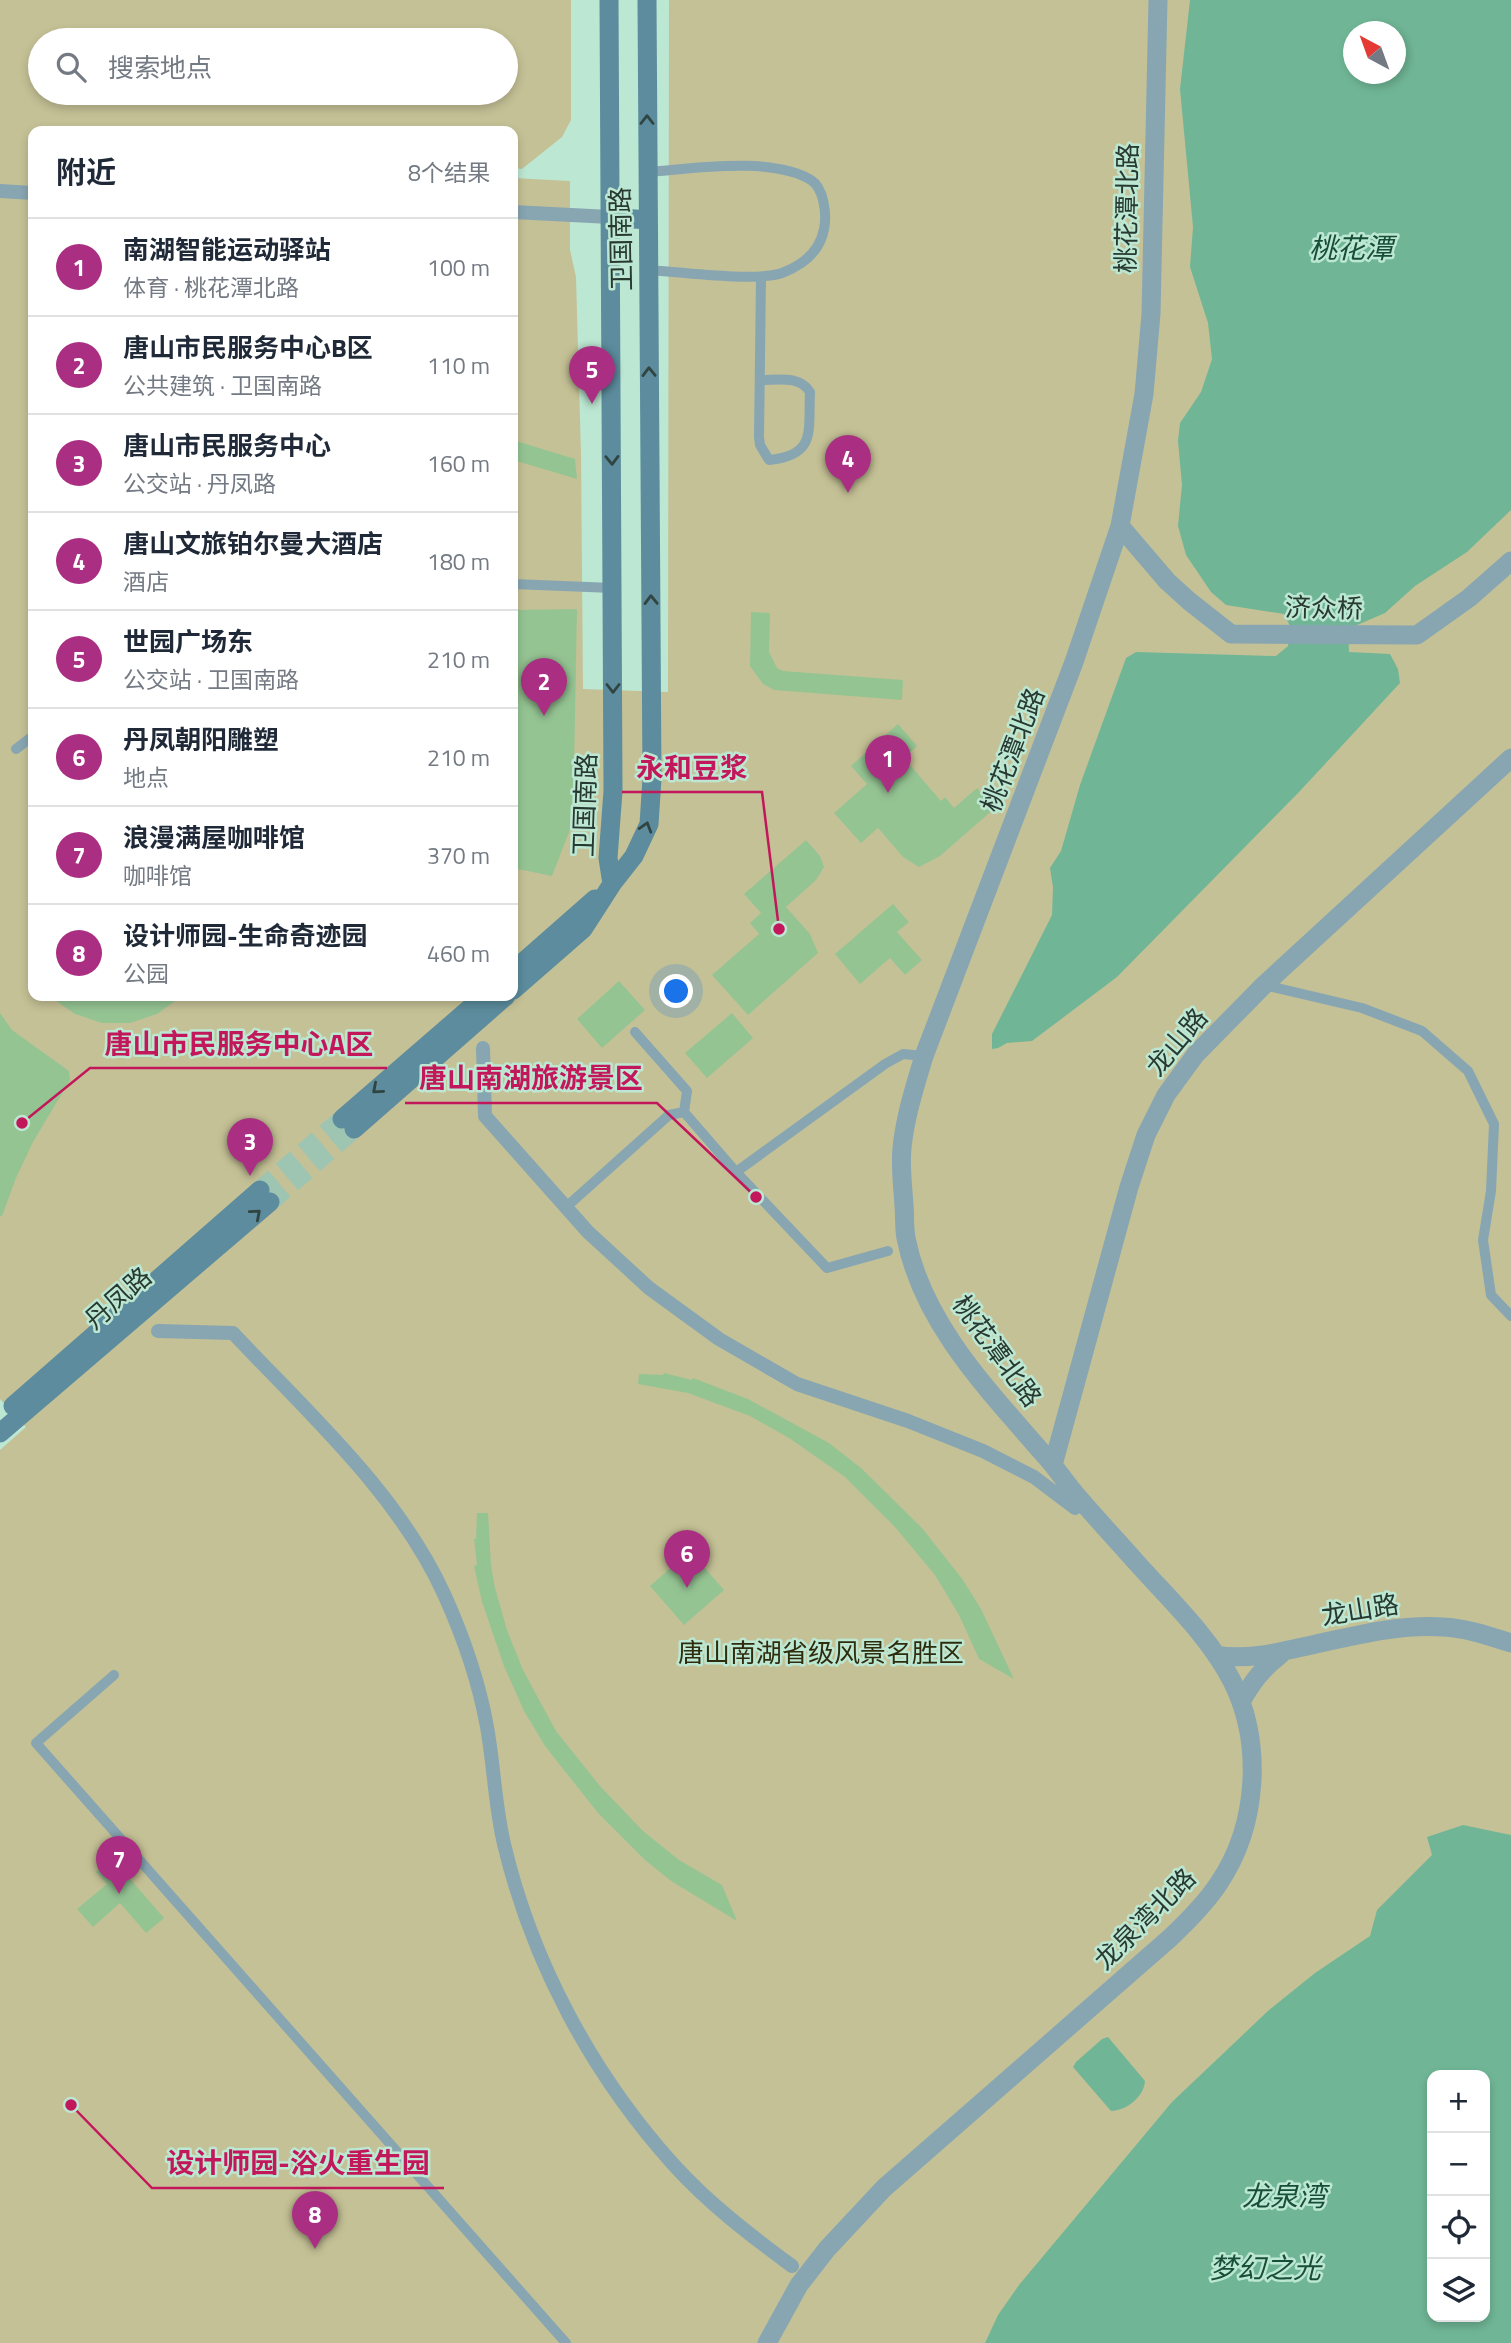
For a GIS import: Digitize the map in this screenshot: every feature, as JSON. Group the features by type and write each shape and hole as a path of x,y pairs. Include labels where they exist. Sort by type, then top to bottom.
{"main road":[{"name":"卫国南路","path":"609,0 613,791 608,858 612,884"},
{"name":"卫国南路","path":"612,884 635,856 649,824 652,779 647,0"},
{"path":"610,218 647,220"},
{"path":"518,967 612,884"},
{"path":"518,986 583,929 612,884"},
{"path":"479,1001 348,1124 500,1001"},
{"name":"丹凤路","path":"0,1420 265,1196 0,1433"}],"street":[{"name":"桃花潭北路","path":"1053,1465 990,1392 953,1343 932,1308 906,1238 902,1149 911,1098 925,1056 1074,662 1119,526 1144,394 1151,314 1158,0"},
{"path":"0,191 28,193"},
{"path":"518,212 610,218"},
{"name":"济众桥","path":"1119,526 1167,581 1231,634 1417,635 1469,598 1511,561"},
{"name":"龙山路","path":"1053,1465 1129,1187 1146,1135 1166,1095 1196,1054 1264,985 1511,758"},
{"path":"483,1048 485,1116 565,1208 611,1254 682,1314 797,1384 908,1421 983,1451 1034,1477 1075,1508"},
{"path":"158,1331 233,1333 378,1489 400,1517 424,1554 466,1650 486,1724 504,1842 521,1902 550,1978 612,2087 652,2140 736,2225 792,2266"},
{"name":"龙泉湾北路","path":"767,2343 799,2285 850,2223 884,2188 1197,1912 1220,1883 1244,1831 1250,1801 1251,1754 1241,1702 1232,1680 1197,1630 1071,1489 1053,1465"},
{"name":"龙山路","path":"1216,1655 1233,1658 1257,1657 1395,1628 1443,1627 1484,1634 1511,1643"},
{"path":"1241,1702 1251,1682 1287,1650"}],"lane":[{"path":"647,172 765,166 793,173 813,181 821,194 826,221 821,244 806,260 781,273 761,277 648,270"},
{"path":"760,380 798,381 810,392 808,439 803,447 789,458 769,460 760,445 760,380 761,277"},
{"path":"518,584 613,588"},
{"path":"16,749 28,740"},
{"path":"1264,985 1362,1008 1422,1031 1468,1071 1494,1124 1490,1191 1483,1240 1491,1294 1511,1316"},
{"path":"635,1032 687,1091 684,1112 736,1172 827,1268 888,1251"},
{"path":"736,1172 885,1063 903,1054 925,1056"},
{"path":"565,1208 669,1115 684,1112"},
{"path":"114,1675 36,1742 566,2343"}],"green space":[{"name":"唐山南湖省级风景名胜区","path":"0,0 571,0 571,120 562,137 522,169 518,169 518,126 28,126 28,1001 518,1001 518,178 570,181 570,250 576,277 581,454 583,689 668,692 669,0 1511,0 1511,2343 0,2343 0,1450 26,1427 0,1399"}],"water":[{"name":"桃花潭","path":"1190,0 1511,0 1511,510 1467,552 1415,586 1385,613 1348,629 1349,652 1390,654 1398,669 1400,683 1300,791 1117,977 1032,1041 1007,1043 992,1049 992,1034 1052,915 1053,887 1050,868 1061,851 1080,785 1126,658 1136,652 1276,656 1288,646 1290,626 1284,614 1226,605 1211,592 1186,555 1178,526 1182,485 1178,441 1180,423 1201,392 1212,359 1208,323 1190,267 1193,227 1180,89"},
{"name":"龙泉湾","path":"1463,1825 1511,1835 1511,2343 985,2343 998,2315 1019,2285 1172,2102 1269,2010 1315,1973 1370,1936 1377,1910 1432,1855 1427,1837"},
{"path":"1108,2037 1145,2081 1138,2098 1122,2109 1111,2111 1073,2067 1102,2039"}],"building":[{"path":"518,442 575,459 577,479 518,461"},
{"path":"577,609 573,822 552,876 518,869 518,610"},
{"path":"751,612 770,613 769,652 777,668 783,671 903,680 902,700 774,690 763,684 750,666"},
{"path":"898,724 917,746 904,758 941,801 945,797 954,808 977,788 995,808 940,856 919,867 903,857 878,828 861,843 834,813 867,784 851,766"},
{"path":"806,840 820,856 824,867 816,880 786,907 810,934 818,953 748,1015 712,975 759,934 750,923 761,913 744,894"},
{"path":"893,904 909,922 897,932 922,960 905,975 890,958 860,984 835,954"},
{"path":"619,981 645,1010 602,1048 577,1019"},
{"path":"56,1001 175,1001 157,1014 130,1023 102,1023 75,1014"},
{"path":"0,1013 12,1030 69,1071 70,1080 33,1142 2,1216 0,1216"},
{"path":"732,1013 753,1038 707,1078 685,1053"},
{"path":"664,1373 692,1380 693,1378 748,1399 829,1443 861,1468 922,1528 963,1580 981,1609 1014,1679 979,1659 959,1615 935,1575 895,1527 845,1477 789,1438 750,1416 688,1393 638,1384 639,1374"},
{"path":"477,1513 488,1513 491,1565 507,1630 523,1670 556,1731 600,1786 643,1831 679,1860 722,1885 737,1921 671,1881 645,1860 598,1813 545,1746 524,1711 504,1666 482,1602 474,1566 477,1565 474,1539"},
{"path":"690,1551 724,1590 684,1625 650,1586"},
{"path":"112,1858 164,1918 146,1933 120,1903 93,1927 77,1909 107,1884 96,1872"}],"tunnel":[{"path":"260,1190 342,1119"},
{"path":"270,1202 354,1129"}],"place":[{"name":"世园广场东","path":"592,404"},
{"name":"唐山文旅铂尔曼大酒店","path":"848,493"},
{"name":"唐山市民服务中心B区","path":"544,716"},
{"name":"南湖智能运动驿站","path":"888,793"},
{"name":"永和豆浆","path":"779,929"},
{"name":"唐山市民服务中心A区","path":"22,1123"},
{"name":"唐山市民服务中心","path":"250,1176"},
{"name":"唐山南湖旅游景区","path":"756,1197"},
{"name":"丹凤朝阳雕塑","path":"687,1588"},
{"name":"浪漫满屋咖啡馆","path":"119,1894"},
{"name":"设计师园-浴火重生园","path":"71,2105"},
{"name":"设计师园-生命奇迹园","path":"315,2249"}],"water label":[{"name":"梦幻之光","path":"1265,2268"}]}
